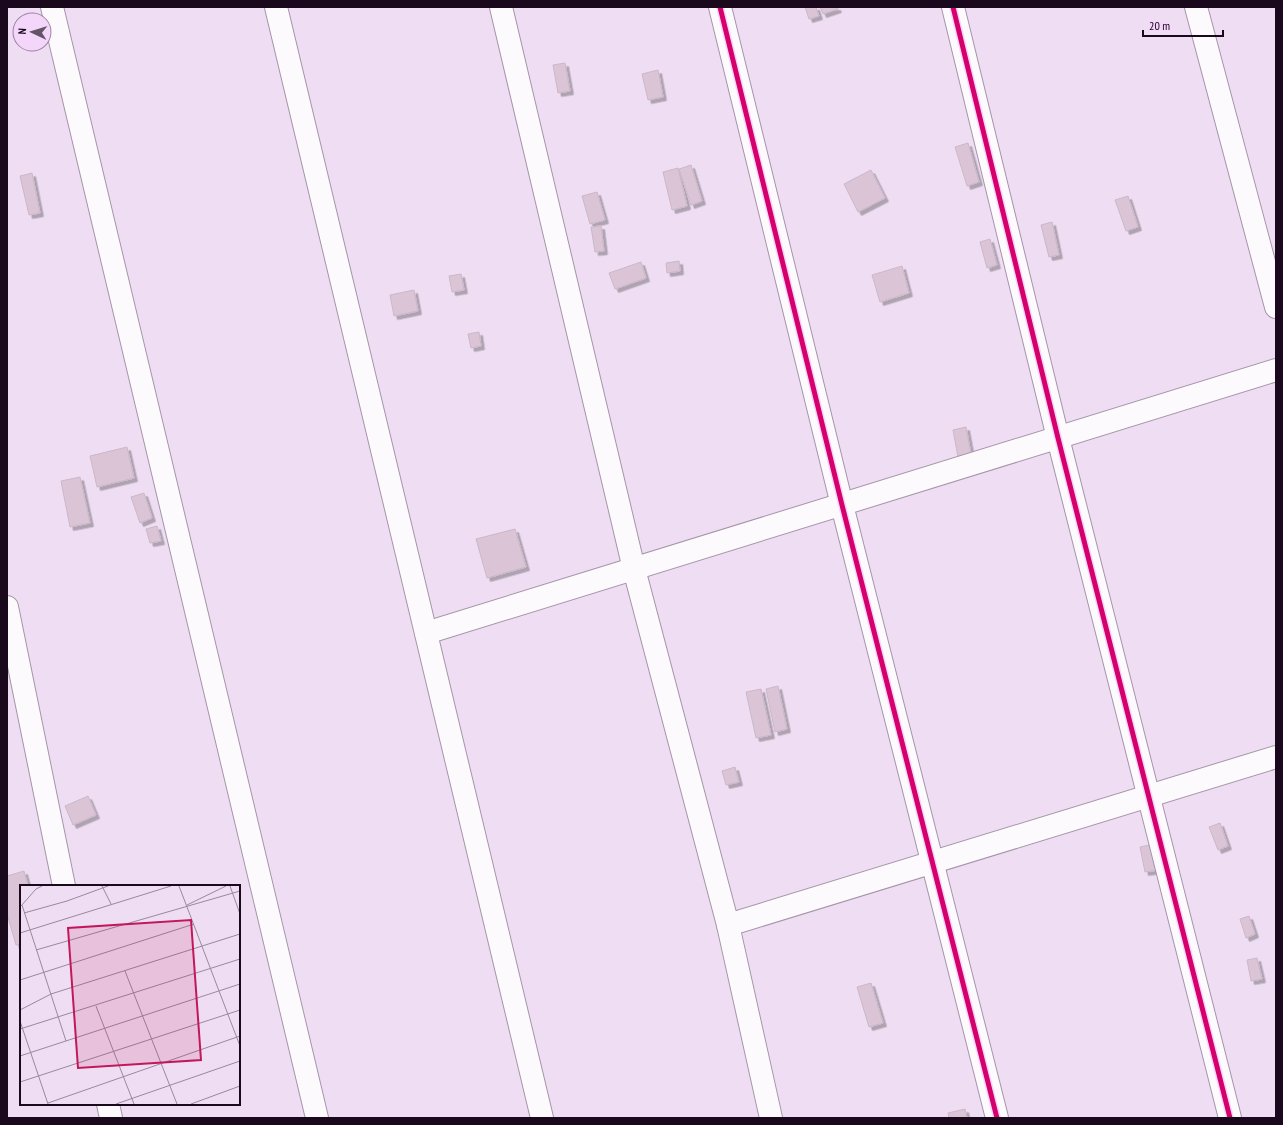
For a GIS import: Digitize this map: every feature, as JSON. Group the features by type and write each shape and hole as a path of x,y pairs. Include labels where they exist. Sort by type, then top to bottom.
{"street":[{"path":"52,7 317,1118"},
{"path":"276,7 542,1118"},
{"path":"501,7 634,569 728,926 771,1118"},
{"path":"720,7 842,505 998,1118"},
{"path":"953,7 1058,438 1230,1118"},
{"path":"1196,7 1276,307"},
{"path":"426,633 1276,370"},
{"path":"7,607 64,885"},
{"path":"728,926 1276,757"},
{"path":"108,1105 111,1118"}],"building":[{"path":"805,7 816,7 819,16 809,19"},
{"path":"820,7 837,7 838,9 823,14"},
{"path":"565,63 570,91 558,93 553,65"},
{"path":"658,70 663,97 648,100 642,74"},
{"path":"968,143 979,182 967,186 955,147"},
{"path":"691,165 702,201 691,205 679,169"},
{"path":"678,168 687,206 672,210 663,172"},
{"path":"871,170 885,198 858,212 844,184"},
{"path":"32,173 40,213 29,215 20,176"},
{"path":"597,192 605,220 590,224 582,196"},
{"path":"1128,196 1138,227 1126,231 1115,200"},
{"path":"1052,222 1059,255 1049,257 1041,225"},
{"path":"601,226 604,251 595,252 591,227"},
{"path":"990,239 997,265 987,268 980,242"},
{"path":"679,261 680,271 667,273 666,263"},
{"path":"641,262 646,278 615,289 609,273"},
{"path":"902,266 909,293 880,302 872,275"},
{"path":"461,274 464,290 452,292 449,276"},
{"path":"414,290 418,311 394,316 390,295"},
{"path":"479,332 481,346 471,348 468,334"},
{"path":"966,427 971,454 958,457 953,430"},
{"path":"127,447 134,478 97,487 90,456"},
{"path":"80,477 90,523 70,527 61,481"},
{"path":"144,493 152,518 140,523 131,497"},
{"path":"157,526 161,541 150,543 146,529"},
{"path":"515,529 526,567 487,578 476,539"},
{"path":"778,686 787,729 775,732 766,689"},
{"path":"761,689 771,735 756,738 746,692"},
{"path":"735,767 739,782 726,785 722,771"},
{"path":"88,796 96,815 73,825 65,806"},
{"path":"1220,823 1228,846 1218,850 1209,827"},
{"path":"1154,844 1158,870 1145,872 1140,847"},
{"path":"24,871 28,885 20,885 20,944 16,945 7,914 7,876"},
{"path":"1249,916 1255,934 1246,938 1240,919"},
{"path":"1257,958 1262,979 1251,981 1247,960"},
{"path":"871,983 883,1023 869,1027 857,987"},
{"path":"965,1109 967,1118 949,1118 948,1113"}],"cycle path":[{"path":"720,7 842,505 997,1118"},
{"path":"953,7 1058,438 1230,1118"}]}
